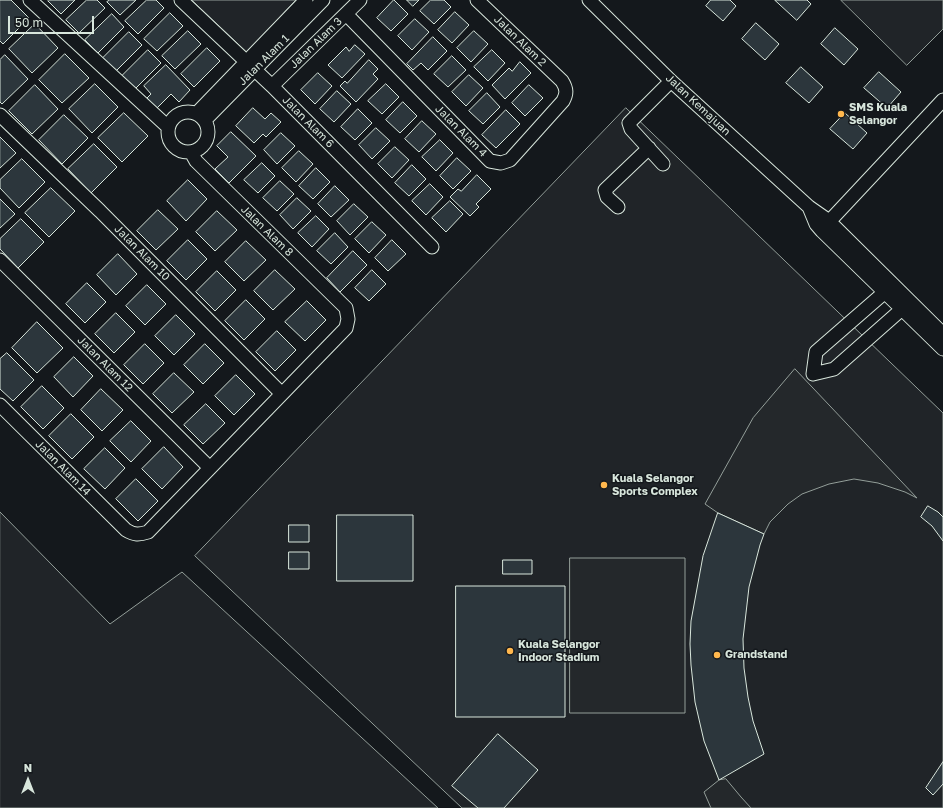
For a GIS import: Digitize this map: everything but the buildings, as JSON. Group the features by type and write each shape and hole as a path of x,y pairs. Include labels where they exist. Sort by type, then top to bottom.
{"street":[{"path":"30,0 168,127"},
{"name":"Jalan Alam 6","path":"181,0 272,86 432,247"},
{"name":"Jalan Alam 1","path":"250,66 306,0"},
{"name":"Jalan Alam 1","path":"201,116 250,66 323,0"},
{"name":"Jalan Alam 3","path":"272,86 360,0"},
{"name":"Jalan Alam 2","path":"477,0 562,82"},
{"name":"Jalan Kemajuan","path":"589,0 671,81 809,207 825,226 905,304 943,349"},
{"name":"Jalan Alam 4","path":"346,14 490,161 496,163 510,160 563,101 567,91 562,82"},
{"path":"663,164 631,129 629,122 671,81"},
{"path":"825,226 943,100"},
{"path":"185,111 201,116 208,126 209,133 207,140 198,150 184,152 178,150 169,140 168,127 174,117 185,111"},
{"name":"Jalan Alam 10","path":"0,115 106,217 282,394"},
{"path":"618,207 607,197 605,190 649,148"},
{"name":"Jalan Alam 8","path":"191,152 196,161 346,308 348,319 346,328 282,394"},
{"name":"Jalan Alam 12","path":"0,260 210,468"},
{"path":"890,289 816,352 813,374 834,369 905,304"},
{"name":"Jalan Kemajuan","path":"905,304 943,334"},
{"path":"210,468 282,394"},
{"name":"Jalan Alam 14","path":"0,405 126,530 132,534 148,532 210,468"}],"shaded area":[{"path":"192,0 296,0 247,52"},
{"path":"841,0 943,0 943,29 907,65"},
{"name":"Kuala Selangor Sports Complex","path":"626,108 943,413 943,808 462,808 195,556"},
{"path":"795,369 917,498 905,492 878,483 854,479 829,484 802,494 788,504 770,522 764,534 718,513 705,504 753,418"},
{"path":"0,512 110,624 182,572 438,808 0,808"},
{"path":"570,558 685,558 685,713 570,713"},
{"path":"726,779 751,808 711,808 704,792 719,780"}],"place":[{"name":"SMS Kuala Selangor","path":"841,114"},
{"name":"Kuala Selangor Sports Complex","path":"604,485"},
{"name":"Kuala Selangor Indoor Stadium","path":"510,651"},
{"name":"Grandstand","path":"717,655"}]}
